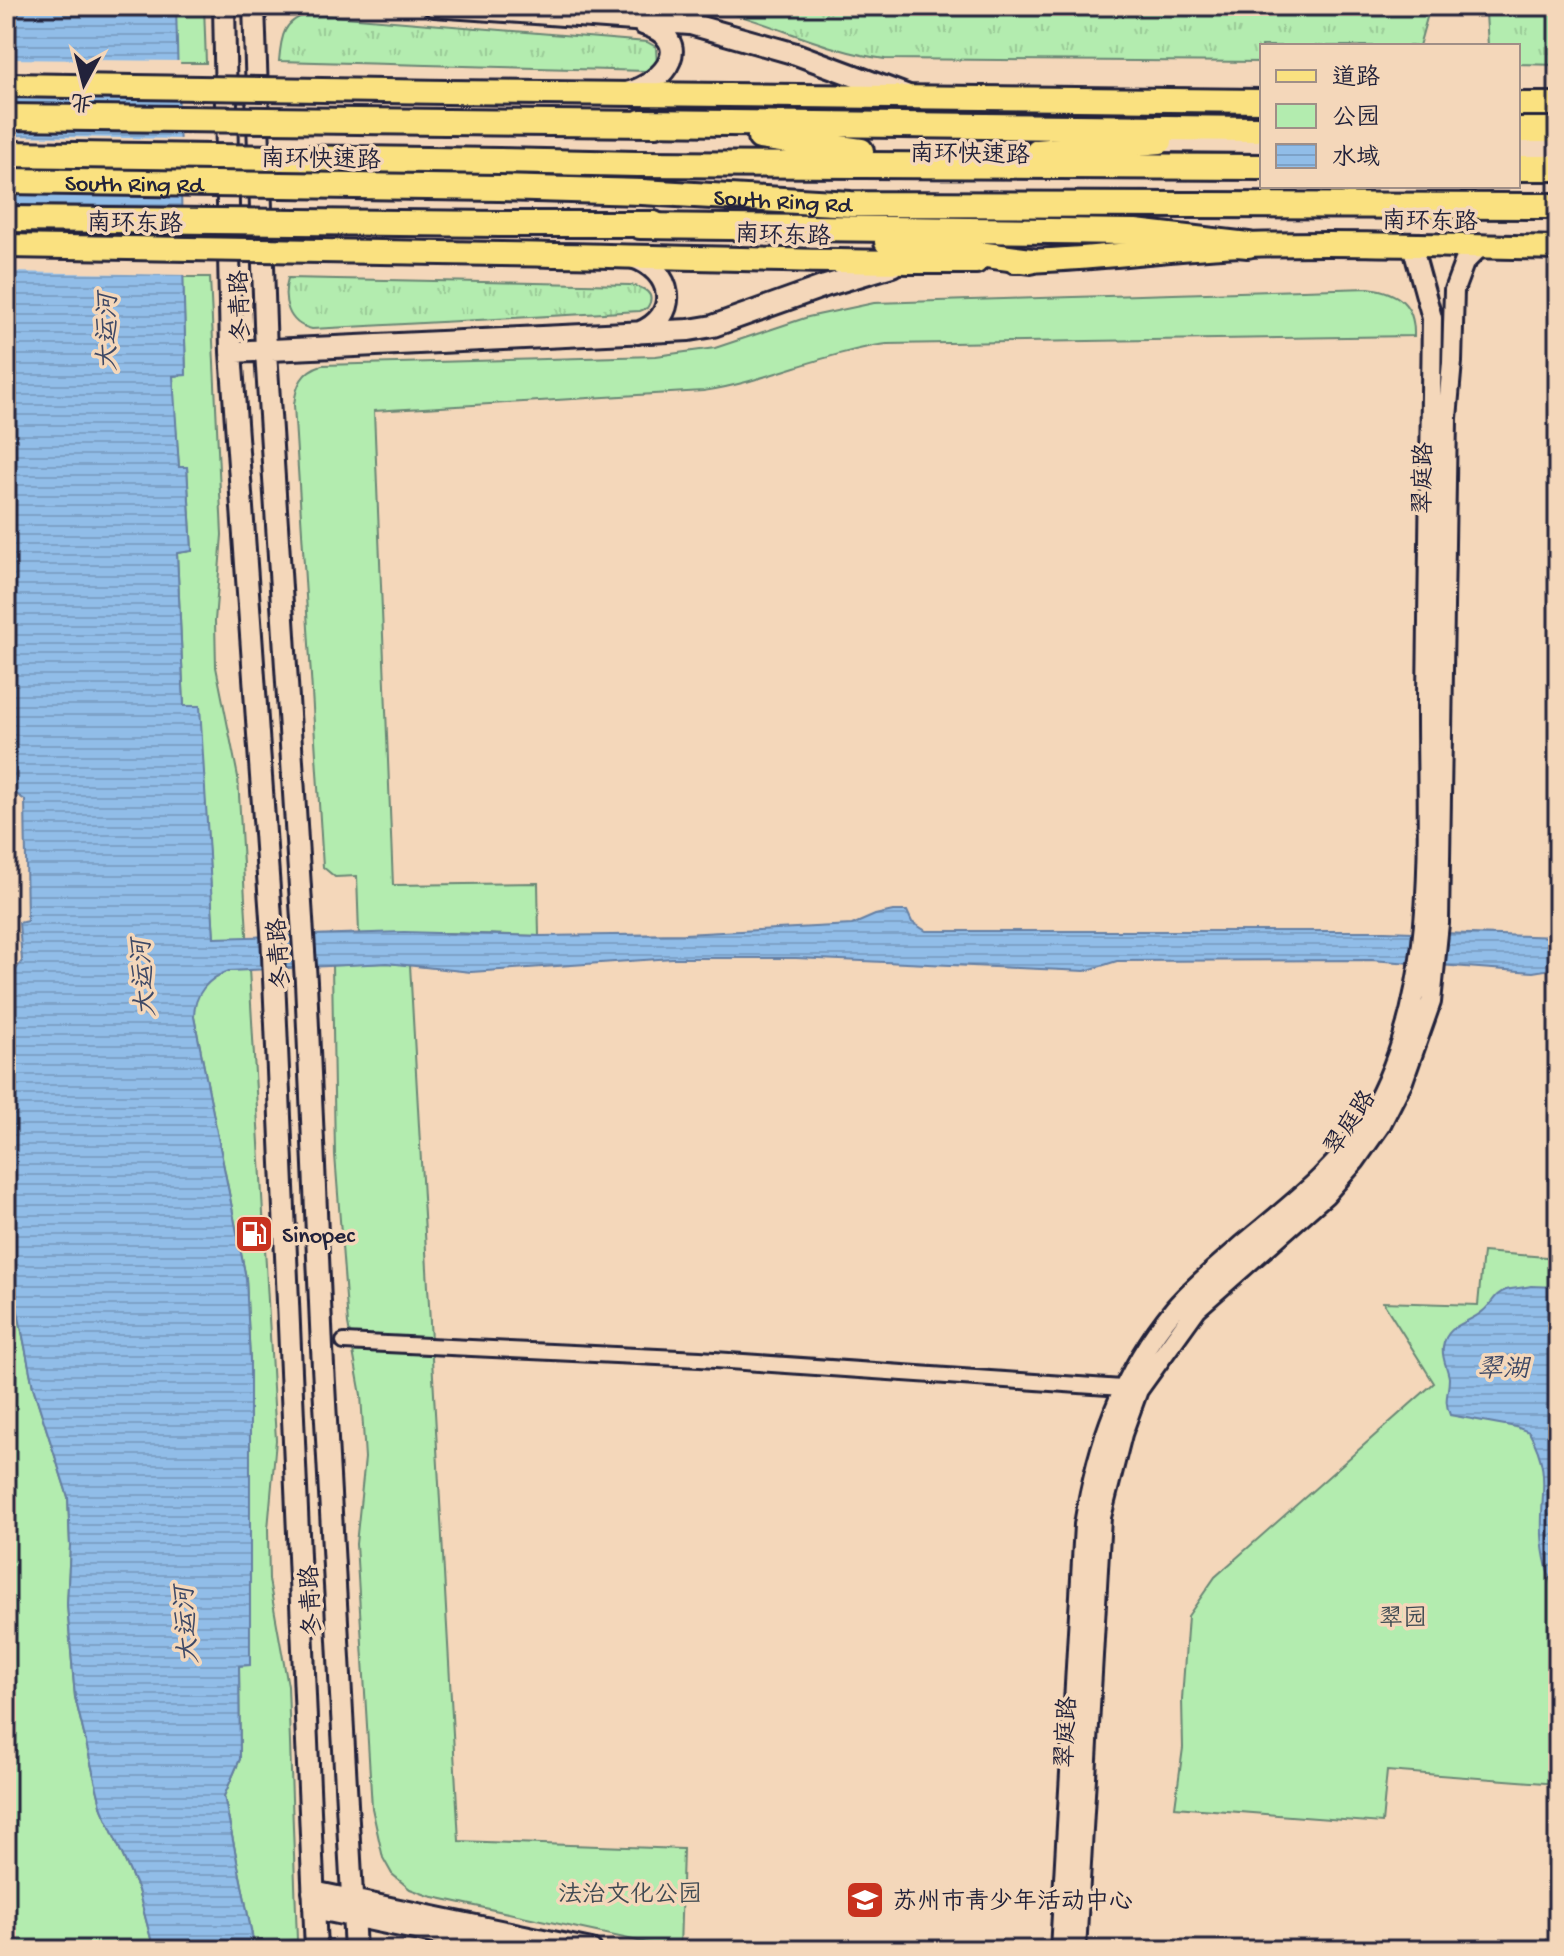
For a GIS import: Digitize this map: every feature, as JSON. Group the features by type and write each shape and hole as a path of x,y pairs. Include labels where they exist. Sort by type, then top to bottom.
{"highway":[{"path":"6,117 641,122 1260,148"},
{"path":"641,122 861,151"},
{"path":"1520,130 1558,130"},
{"path":"1028,153 1138,144 1260,148"},
{"name":"南环快速路","path":"637,164 861,151 1028,153 1260,148"},
{"name":"南环快速路","path":"6,154 637,164 1260,148"},
{"path":"1520,168 1558,168"},
{"name":"South Ring Rd","path":"6,181 499,188 642,192 851,204 1558,206"},
{"path":"640,226 851,204"},
{"path":"1467,205 1558,219"},
{"path":"752,214 1558,219"},
{"path":"6,219 1135,232 1248,245"},
{"path":"777,227 1031,261"}],"main road":[{"name":"冬青路","path":"224,6 231,352 272,932 316,1950"},
{"name":"冬青路","path":"254,6 266,352 306,982 322,1348 355,1950"},
{"path":"434,6 690,24 740,36 914,97"},
{"path":"622,94 648,86 658,79 667,67 671,54 661,31 628,19"},
{"path":"6,85 1260,101"},
{"path":"1520,104 1558,104"},
{"name":"南环东路","path":"6,246 903,262 1031,261 1174,248 1248,245 1558,248"},
{"path":"629,256 656,270 666,287 667,305 660,320 638,333"},
{"path":"231,352 689,330 713,326 903,262"},
{"path":"314,1900 591,1950"},
{"path":"353,1907 516,1950"}],"street":[{"path":"1520,149 1558,149"},
{"name":"翠庭路","path":"1412,245 1432,318 1431,923"},
{"name":"翠庭路","path":"1076,1950 1101,1517 1122,1434 1138,1390 1197,1308 1325,1195 1355,1161 1381,1124 1403,1081 1431,1002 1427,972 1454,290 1464,263 1480,247"},
{"name":"翠庭路","path":"1060,1950 1084,1525 1090,1487 1122,1388 1176,1306 1318,1182 1367,1120 1401,1047 1427,972"},
{"path":"344,1342 700,1359 1122,1388"}],"green space":[{"path":"176,6 204,6 206,63 176,63"},
{"path":"702,6 1257,6 1257,10 1428,14 1420,44 1260,44 1260,62 885,59 838,49"},
{"path":"1486,13 1558,13 1558,65 1520,64 1520,44 1488,44"},
{"path":"309,14 647,42 656,47 657,66 647,71 279,61 285,31 294,20"},
{"path":"183,277 210,277 222,535 215,621 216,667 238,777 276,1440 268,1529 269,1580 288,1686 297,1940 254,1945 224,1796 240,1759 239,1665 250,1664 250,1360 246,1278 194,1017 194,1006 214,938 199,706 184,706 177,553 192,551 187,467 179,467 172,376 186,374"},
{"path":"288,278 630,285 644,289 651,299 647,308 640,311 312,329 297,322 288,310"},
{"path":"1369,288 1388,293 1403,302 1414,325 1414,336 887,344 841,353 750,381 703,391 374,411 393,885 538,883 539,936 359,934 357,876 335,877 323,867 294,405 298,385 309,371 322,365 656,356 715,348 808,317 874,303"},
{"name":"法治文化公园","path":"332,965 410,965 459,1841 683,1849 680,1950 429,1896 410,1889 392,1874 383,1858 372,1808 356,1544 365,1458 361,1395 348,1324 335,1155"},
{"path":"6,1251 33,1387 68,1497 70,1546 67,1605 75,1697 102,1809 138,1890 154,1950 6,1950"},
{"name":"翠园","path":"1483,1252 1558,1258 1558,1784 1387,1771 1382,1823 1175,1807 1183,1748 1182,1699 1188,1616 1215,1577 1434,1383 1383,1302 1478,1305"}],"water":[{"name":"大运河","path":"6,6 176,6 186,375 173,376 179,467 187,467 192,551 177,553 184,706 200,706 214,938 404,932 539,936 684,934 852,925 893,911 907,911 912,922 926,931 1385,931 1558,937 1558,968 1533,972 1371,960 1117,961 1085,971 796,958 673,958 471,972 387,963 229,971 215,978 200,994 194,1017 246,1278 250,1360 250,1665 239,1666 240,1759 224,1796 255,1950 154,1950 138,1890 102,1809 75,1697 67,1605 70,1546 68,1497 33,1387 6,1251 6,996 7,982 22,961 19,923 27,921 25,800 13,792 6,719"},
{"name":"翠湖","path":"1531,1286 1558,1287 1558,1601 1547,1569 1543,1544 1543,1471 1529,1432 1450,1415 1447,1405 1449,1378 1443,1351 1449,1333 1483,1311 1502,1292"}],"pier":[{"path":"6,59 180,61 182,101 6,99"},
{"path":"6,136 183,139 184,198 6,195"},
{"path":"6,232 186,235 187,275 6,272"}],"place":[{"name":"Sinopec","path":"254,1234"},
{"name":"苏州市青少年活动中心","path":"865,1900"}]}
